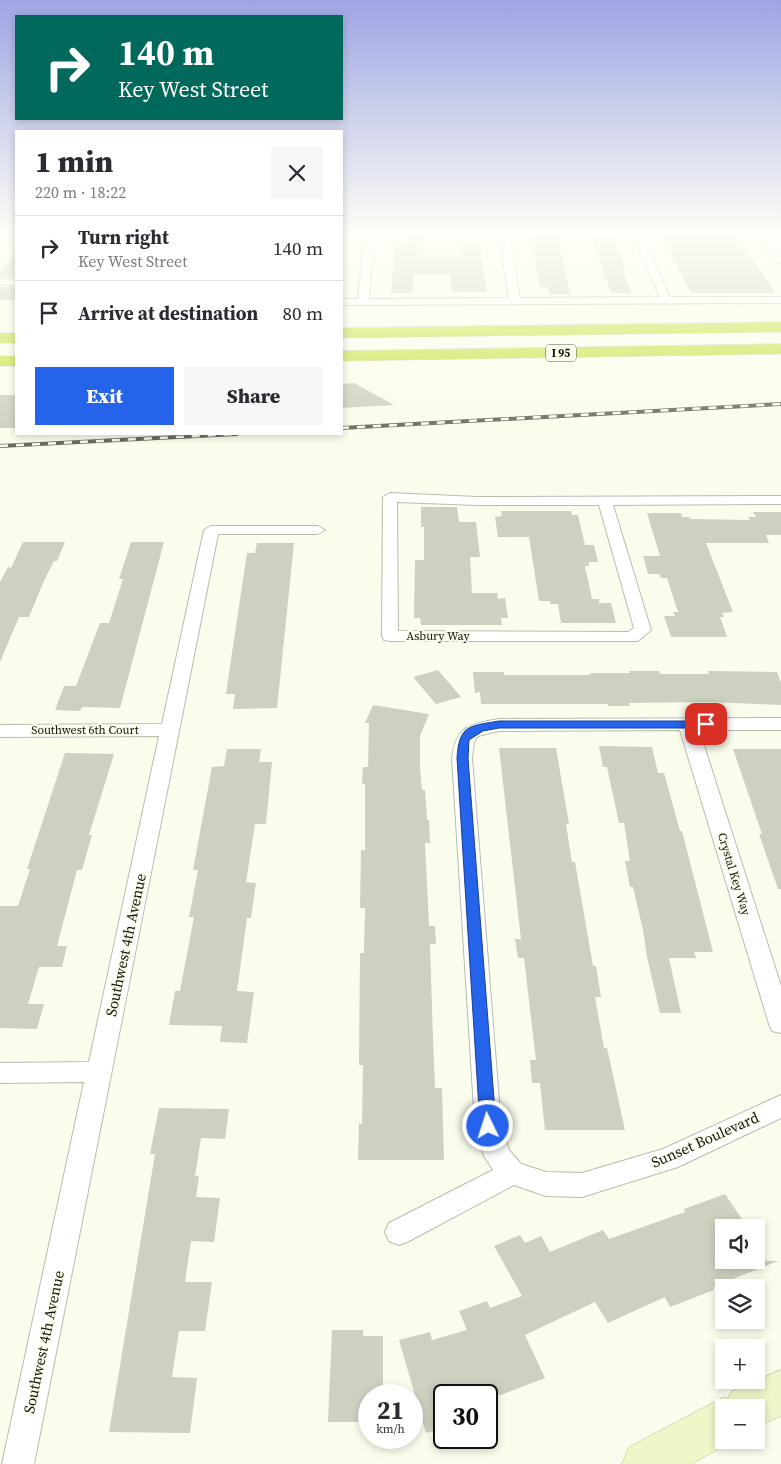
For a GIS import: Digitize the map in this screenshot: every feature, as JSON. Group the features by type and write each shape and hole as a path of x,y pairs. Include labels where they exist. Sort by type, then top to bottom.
{"highway":[{"name":"I 95","path":"343,333 781,327"},
{"path":"0,329 15,329"},
{"path":"0,338 15,338"},
{"name":"I 95","path":"343,356 781,349"},
{"path":"0,361 15,361"},
{"path":"0,371 15,371"}],"street":[{"path":"343,302 356,301"},
{"name":"Asbury Way","path":"605,501 643,630 632,637 390,636 390,498 605,501 781,500"},
{"name":"Southwest 4th Avenue","path":"18,1464 211,530 318,530"},
{"name":"Crystal Key Way","path":"688,724 781,1024"},
{"path":"398,1232 512,1173 498,1156 488,1126 462,758 464,739 469,733 480,728 499,725 781,724"},
{"name":"Southwest 6th Court","path":"0,731 170,730"},
{"path":"0,1073 100,1072"},
{"name":"Sunset Boulevard","path":"512,1173 546,1184 582,1185 669,1159 781,1107"},
{"path":"765,1400 781,1393"},
{"path":"646,1464 715,1425"}],"building":[{"path":"354,383 394,405 343,408 343,384"},
{"path":"0,395 15,395 15,428 0,428"},
{"path":"421,507 457,507 459,522 476,522 480,557 470,557 472,593 497,593 498,599 505,598 508,618 501,618 502,625 421,625 420,618 414,618 415,560 424,560 424,527 421,527"},
{"path":"501,511 571,511 572,515 578,515 585,545 594,545 598,562 589,562 589,566 585,566 592,599 599,599 599,603 611,603 616,623 561,623 558,604 550,604 550,601 539,601 529,537 498,537 495,517 502,516"},
{"path":"753,512 781,512 781,535 766,535 769,543 706,543 733,612 722,613 724,617 720,617 727,637 671,637 664,616 675,616 673,612 678,612 667,578 661,578 659,574 648,574 643,556 660,556 647,513 681,513 682,517 689,517 690,519 750,520 748,517 756,517"},
{"path":"23,542 65,542 57,561 54,561 43,583 29,617 19,617 0,662 0,582 8,567 11,568"},
{"path":"131,542 164,542 120,708 82,707 80,711 55,710 64,686 76,686 100,623 109,623 123,579 119,579"},
{"path":"257,543 294,543 277,708 233,709 235,694 226,694 230,666 247,553 255,553"},
{"path":"438,670 461,697 436,704 413,677"},
{"path":"629,671 659,671 660,674 709,674 708,671 777,672 781,683 781,705 709,702 629,703 630,706 608,706 608,704 481,704 480,692 475,693 473,672 504,672 504,675 591,675 590,673 630,673"},
{"path":"373,705 429,714 420,736 420,767 422,790 425,790 427,820 429,820 430,843 425,843 429,926 435,926 436,944 430,944 435,1088 442,1088 444,1160 358,1160 359,1123 362,1124 363,1065 359,1065 360,953 364,953 365,908 360,908 361,850 365,850 365,784 362,784 363,767 368,767 369,723 365,723"},
{"path":"599,746 652,747 658,773 664,773 680,831 682,831 713,952 694,952 696,958 669,958 681,1013 660,1013 643,930 633,887 630,887 625,861 630,861 624,823 619,823 607,767 603,767"},
{"path":"499,748 556,748 569,824 566,824 572,862 575,862 593,966 596,966 601,997 595,997 604,1048 607,1048 625,1130 545,1130 540,1083 532,1083 530,1060 536,1060 524,958 518,958 515,939 521,939"},
{"path":"227,749 261,749 259,762 272,762 266,824 255,824 246,882 256,883 251,918 247,918 237,991 254,992 247,1043 220,1042 222,1026 169,1025 175,991 180,991 194,917 189,917 198,870 193,870 212,767 224,766"},
{"path":"733,749 781,749 781,889 778,889 759,834 762,834"},
{"path":"65,753 114,754 89,835 92,835 82,870 77,870 57,946 67,946 62,967 39,967 28,1004 44,1004 37,1029 0,1028 0,906 18,906 30,869 27,869"},
{"path":"159,1108 229,1109 225,1139 201,1138 195,1176 199,1176 196,1197 220,1198 214,1242 191,1241 185,1282 212,1282 205,1331 179,1331 172,1377 197,1378 190,1433 109,1432 155,1154 150,1154"},
{"path":"725,1194 742,1219 715,1219 715,1269 758,1269 733,1279 715,1279 714,1290 670,1307 665,1297 608,1323 595,1302 525,1335 545,1378 501,1395 498,1395 498,1384 433,1384 433,1431 426,1433 423,1423 423,1384 412,1384 399,1340 430,1332 432,1340 467,1330 459,1311 487,1301 490,1308 522,1296 494,1246 520,1235 525,1243 541,1236 550,1252 603,1230 609,1239 685,1212 684,1209"},
{"path":"765,1261 778,1261 765,1266"},
{"path":"332,1330 363,1330 363,1336 383,1336 383,1384 358,1384 358,1422 328,1422"}],"railway":[{"path":"343,428 781,404"},
{"path":"0,446 217,435"}],"route":[{"path":"488,1126 462,758 464,739 469,733 480,728 499,725 706,724"}]}
